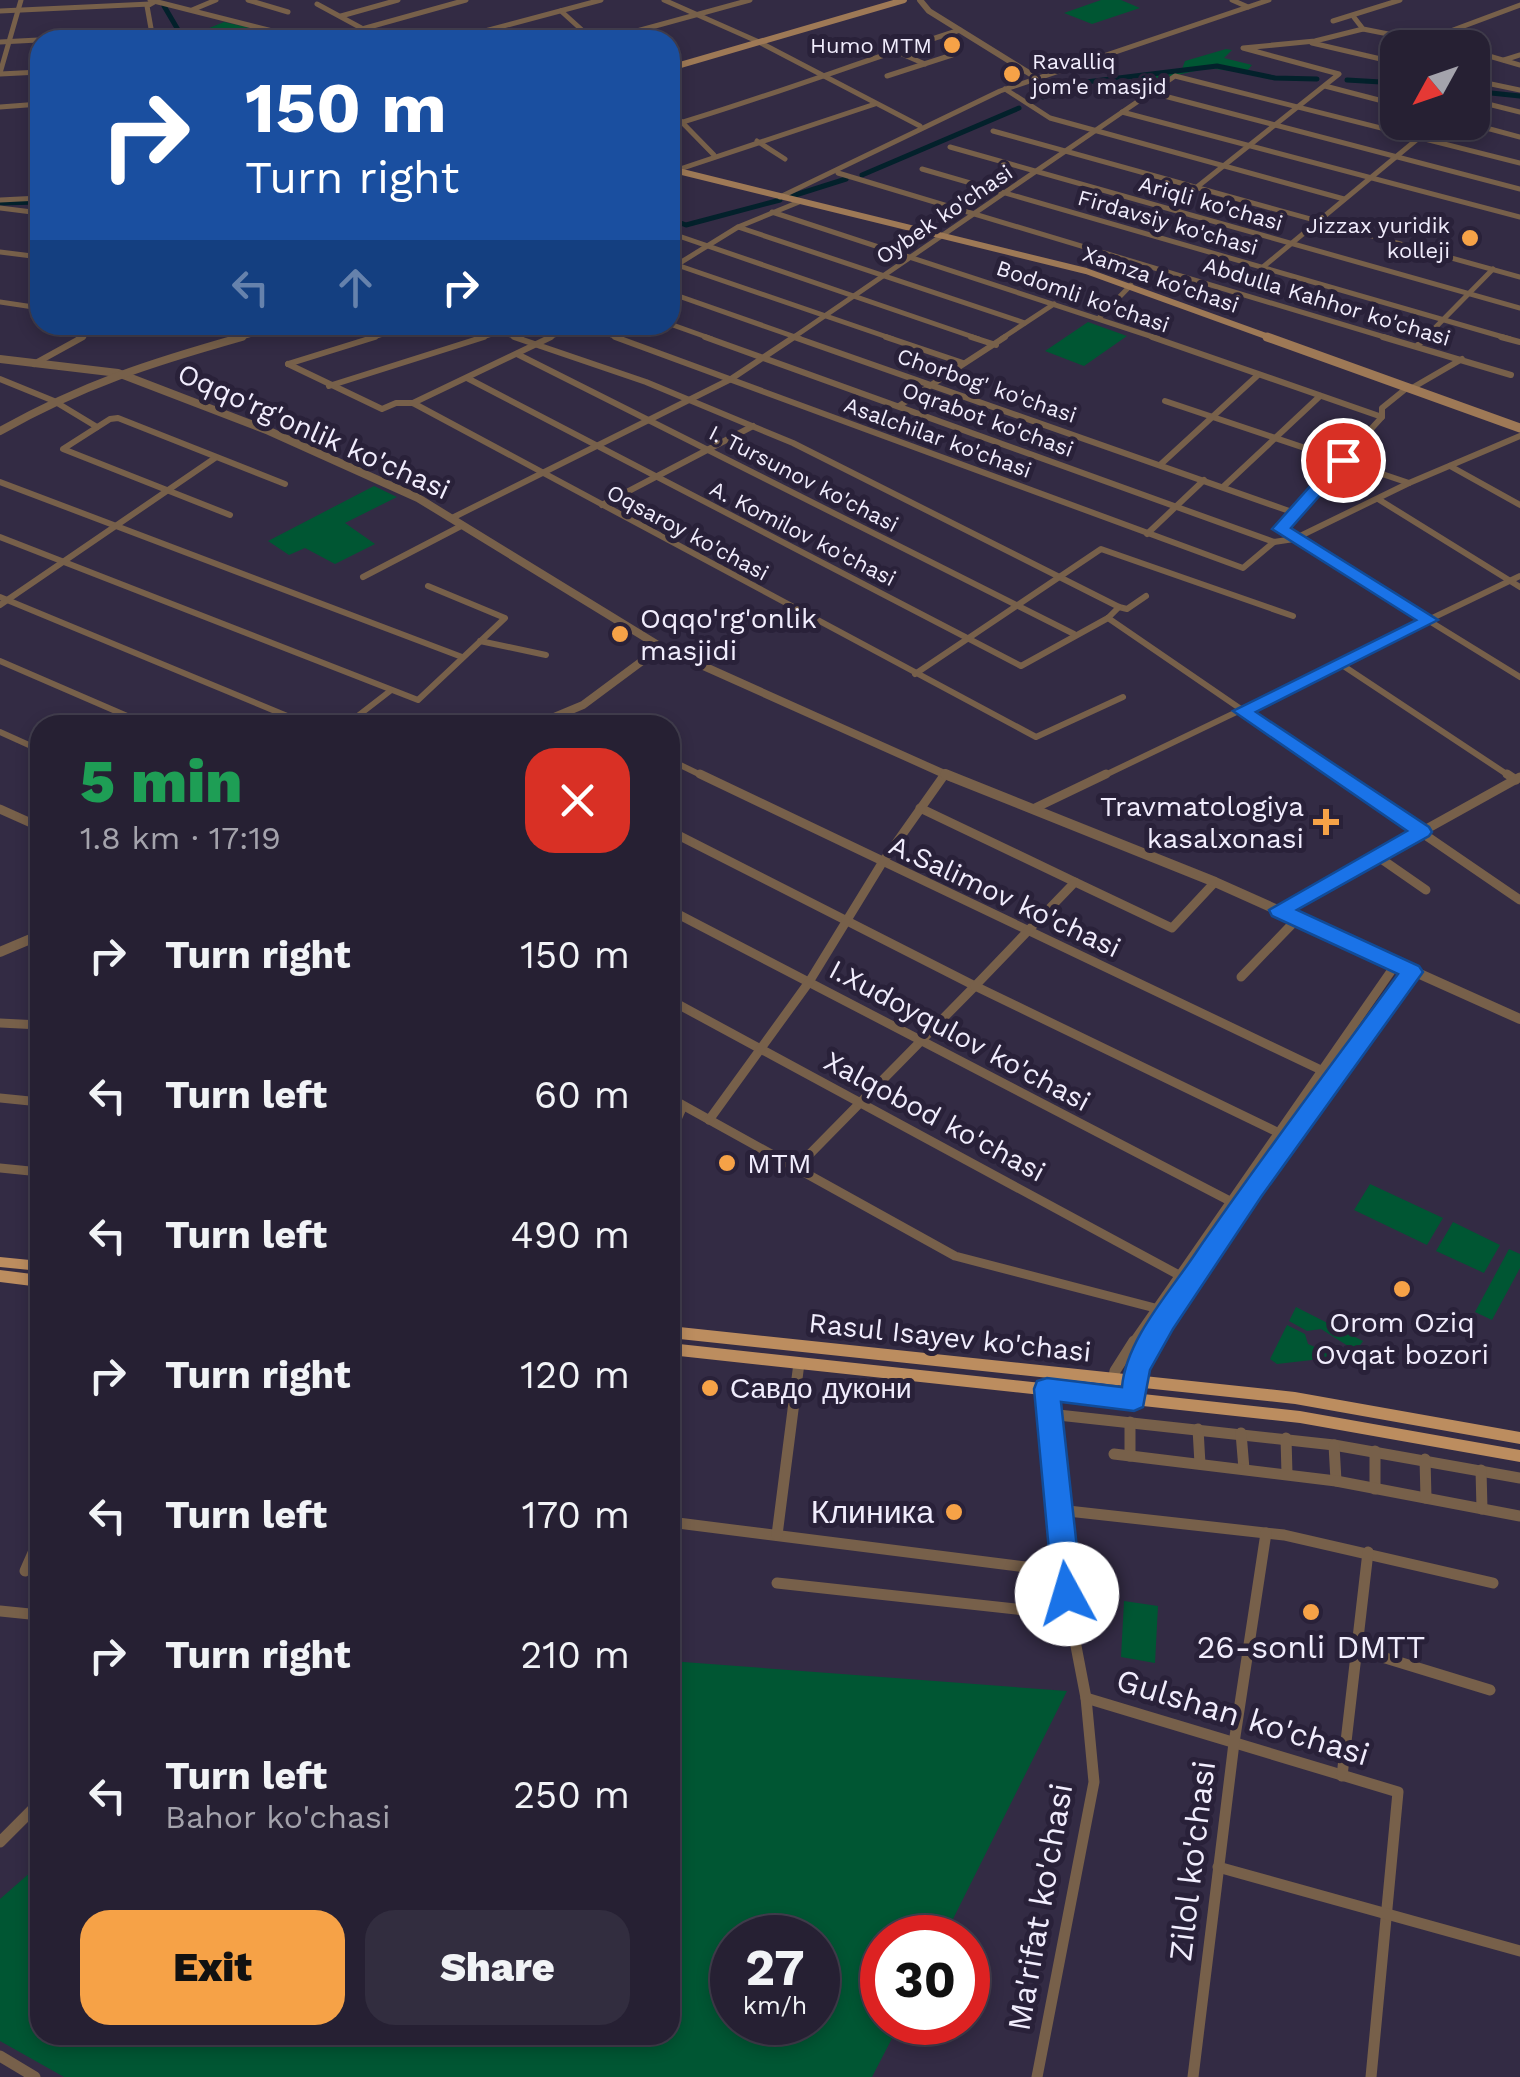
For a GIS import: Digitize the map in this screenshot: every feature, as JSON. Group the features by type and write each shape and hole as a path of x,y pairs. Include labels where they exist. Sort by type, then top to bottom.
{"main road":[{"path":"680,65 904,0"},
{"name":"Xamza ko'chasi","path":"680,171 1131,285 1520,428"},
{"path":"0,1262 30,1265"},
{"path":"0,1276 30,1280"},
{"name":"Rasul Isayev ko'chasi","path":"680,1333 1294,1398 1520,1438"},
{"name":"Rasul Isayev ko'chasi","path":"680,1350 1329,1422 1520,1456"}],"street":[{"path":"22,0 0,73 30,72"},
{"path":"192,10 216,0"},
{"path":"248,0 288,12"},
{"path":"341,16 398,0"},
{"path":"316,4 362,29 466,0"},
{"path":"490,30 601,0"},
{"path":"664,0 759,42 920,126"},
{"path":"641,30 750,0"},
{"path":"920,0 1037,78"},
{"path":"1232,0 1248,7"},
{"path":"780,197 838,173 920,126 1005,90 1269,0"},
{"path":"1333,20 1400,0"},
{"path":"152,2 152,30"},
{"path":"0,12 170,3 269,30"},
{"path":"1452,30 1520,5"},
{"path":"561,12 582,30"},
{"path":"1353,16 1363,29"},
{"path":"1196,187 1338,72 1243,48 1305,42 1363,29 1380,32"},
{"path":"680,124 779,94 819,74 960,30"},
{"path":"0,42 30,40"},
{"path":"1305,42 1380,58"},
{"path":"894,50 924,64"},
{"path":"1504,60 1520,54"},
{"path":"886,76 952,55"},
{"path":"1490,57 1520,66"},
{"name":"Oybek ko'chasi","path":"452,518 731,379 1007,194 1174,76 1300,106"},
{"path":"1490,84 1520,90"},
{"path":"1325,86 1380,100"},
{"path":"1005,90 1050,118 1344,199"},
{"path":"1149,92 1520,190"},
{"path":"0,106 30,104"},
{"path":"680,166 876,104"},
{"path":"1490,104 1520,112"},
{"path":"1300,106 1380,127"},
{"path":"1122,112 1520,217"},
{"path":"680,120 714,154"},
{"path":"1490,129 1520,137"},
{"path":"993,130 1520,277"},
{"path":"1264,267 1416,140"},
{"path":"1432,140 1520,162"},
{"path":"757,141 785,159"},
{"name":"Ariqli ko'chasi","path":"950,147 1520,308"},
{"name":"Firdavsiy ko'chasi","path":"922,168 1520,342"},
{"name":"Abdulla Kahhor ko'chasi","path":"838,173 1511,374"},
{"path":"0,200 30,198"},
{"path":"680,262 738,228 800,202"},
{"path":"0,208 30,212"},
{"name":"Bodomli ko'chasi","path":"772,212 1099,318 1382,417"},
{"path":"738,228 1026,323"},
{"path":"680,236 996,345"},
{"path":"0,252 30,256"},
{"path":"680,269 962,363"},
{"path":"1417,346 1493,270"},
{"path":"1099,318 1131,285"},
{"name":"Chorbog' ko'chasi","path":"680,296 1292,512"},
{"path":"0,302 30,306"},
{"path":"900,406 1054,304"},
{"name":"Oqrabot ko'chasi","path":"680,328 1274,542 1294,539 1409,482 1520,436"},
{"path":"34,364 85,335"},
{"path":"0,431 54,401 118,373 247,335"},
{"name":"Oqsaroy ko'chasi","path":"379,335 288,364 382,409 396,403 413,403 1036,738 1122,697"},
{"path":"329,386 489,335"},
{"path":"508,335 793,442 1118,607 1126,608 1146,596"},
{"path":"413,403 556,335"},
{"name":"Asalchilar ko'chasi","path":"611,335 1243,568 1274,542"},
{"name":"I. Tursunov ko'chasi","path":"517,354 1074,634"},
{"path":"0,359 118,373"},
{"path":"1462,360 1410,387 1382,408 1382,417 1280,529 1520,677"},
{"name":"Oqqo'rg'onlik ko'chasi","path":"118,373 268,431 418,498 662,646 944,774 1216,882 1520,1019"},
{"path":"1160,464 1258,375"},
{"name":"A. Komilov ko'chasi","path":"467,378 1021,666 1108,618 1118,607"},
{"path":"0,379 54,401 98,427"},
{"path":"1223,487 1320,396"},
{"path":"1166,401 1409,482"},
{"path":"230,515 66,452 65,446 118,418 285,484"},
{"path":"602,505 754,426"},
{"path":"2,600 215,458"},
{"path":"1450,466 1520,505"},
{"path":"1147,534 1204,480"},
{"path":"0,482 462,657"},
{"path":"1378,499 1520,587"},
{"path":"363,577 464,525"},
{"path":"0,538 418,700 505,618 428,586"},
{"path":"916,674 1102,550 1293,616"},
{"path":"1035,808 1520,576"},
{"path":"2,600 284,715"},
{"path":"1108,618 1520,900"},
{"path":"480,641 546,656"},
{"path":"559,715 583,705 662,646"},
{"path":"0,661 125,715"},
{"path":"1279,910 1518,780 1339,663"},
{"path":"359,715 390,691"},
{"path":"0,732 30,746"},
{"name":"A.Salimov ko'chasi","path":"680,765 1322,1070"},
{"path":"708,1120 809,982 882,863 944,774"},
{"path":"0,808 30,822"},
{"path":"920,808 1172,928 1216,882"},
{"path":"680,836 975,986 1276,1132"},
{"path":"1377,856 1426,890"},
{"path":"796,1168 1075,882"},
{"path":"1510,893 1520,887"},
{"name":"I.Xudoyqulov ko'chasi","path":"680,915 1228,1200"},
{"path":"1241,977 1296,918"},
{"path":"0,952 30,938"},
{"path":"1110,1396 1112,1380 1155,1307 1396,964"},
{"path":"1134,1400 1133,1381 1170,1312 1412,972"},
{"name":"Xalqobod ko'chasi","path":"680,1005 1177,1274"},
{"path":"0,1023 30,1024"},
{"path":"1314,1080 1328,1087"},
{"path":"0,1098 30,1101"},
{"path":"680,1104 955,1256 1155,1307 1163,1305 1170,1312"},
{"path":"680,1113 683,1106"},
{"path":"0,1168 30,1171"},
{"path":"777,1535 799,1363"},
{"name":"Ma'rifat ko'chasi","path":"1037,2077 1094,1782 1086,1698 1070,1615 1047,1389"},
{"path":"1048,1414 1286,1438 1520,1478"},
{"path":"1130,1422 1130,1456"},
{"path":"1198,1428 1200,1464"},
{"path":"1241,1433 1244,1469"},
{"path":"1286,1438 1288,1474"},
{"path":"1334,1445 1336,1481"},
{"path":"1375,1451 1375,1489"},
{"path":"1114,1454 1336,1481 1520,1516"},
{"path":"1426,1459 1426,1498"},
{"path":"1481,1470 1482,1509"},
{"path":"1059,1510 1266,1533 1368,1552 1493,1583"},
{"path":"680,1523 1065,1572"},
{"name":"Zilol ko'chasi","path":"1192,2077 1234,1743 1266,1533"},
{"path":"1342,1776 1368,1552"},
{"path":"25,1571 30,1560"},
{"path":"777,1583 1070,1615"},
{"path":"0,1610 30,1614"},
{"path":"1356,1649 1490,1690"},
{"name":"Gulshan ko'chasi","path":"1086,1698 1398,1792 1372,2077"},
{"path":"0,1842 30,1812"},
{"path":"1218,1866 1520,1951"},
{"path":"0,2056 35,2077"}],"green space":[{"path":"1101,0 1121,0 1140,8 1092,24 1064,13"},
{"path":"224,22 260,30 204,30"},
{"path":"1232,50 1224,58 1252,65 1247,71 1255,74 1208,68 1160,79 1148,74 1182,69 1185,61"},
{"path":"1088,322 1127,336 1084,366 1045,351"},
{"path":"374,486 397,497 345,523 375,544 335,564 305,548 289,555 268,541"},
{"path":"1370,1184 1443,1218 1427,1245 1354,1210"},
{"path":"1453,1222 1500,1245 1484,1273 1436,1251"},
{"path":"1509,1249 1520,1254 1520,1268 1492,1320 1475,1312"},
{"path":"1296,1307 1363,1341 1356,1351 1321,1329 1307,1331 1289,1321"},
{"path":"1287,1325 1305,1334 1308,1344 1338,1357 1277,1364 1270,1359"},
{"path":"1124,1601 1158,1606 1155,1663 1121,1657"},
{"path":"680,1662 1067,1691 955,1915 860,1915 860,2045 889,2045 872,2077 64,2077 0,2041 0,1899 30,1873 30,2045 680,2045"}],"waterway":[{"path":"164,6 178,30"},
{"path":"1043,97 1086,82 1217,66 1275,78 1317,79"},
{"path":"1347,80 1380,82"},
{"path":"1490,93 1520,96"},
{"path":"862,175 1019,108"},
{"path":"789,197 846,179"},
{"path":"680,223 686,225 780,200"},
{"path":"0,203 30,202"}],"place":[{"name":"Humo MTM","path":"952,45"},
{"name":"Ravalliq jom'e masjid","path":"1012,74"},
{"name":"Jizzax yuridik kolleji","path":"1470,238"},
{"name":"Oqqo'rg'onlik masjidi","path":"620,634"},
{"name":"Travmatologiya kasalxonasi","path":"1326,822"},
{"name":"MTM","path":"727,1163"},
{"name":"Orom Oziq Ovqat bozori","path":"1402,1289"},
{"name":"Савдо дукони","path":"710,1388"},
{"name":"Клиника","path":"954,1512"},
{"name":"26-sonli DMTT","path":"1311,1612"}],"route":[{"path":"1067,1594 1047,1389 1134,1400 1136,1370 1164,1322 1252,1191 1412,972 1279,910 1422,832 1242,711 1429,620 1280,529 1343,460"}]}
